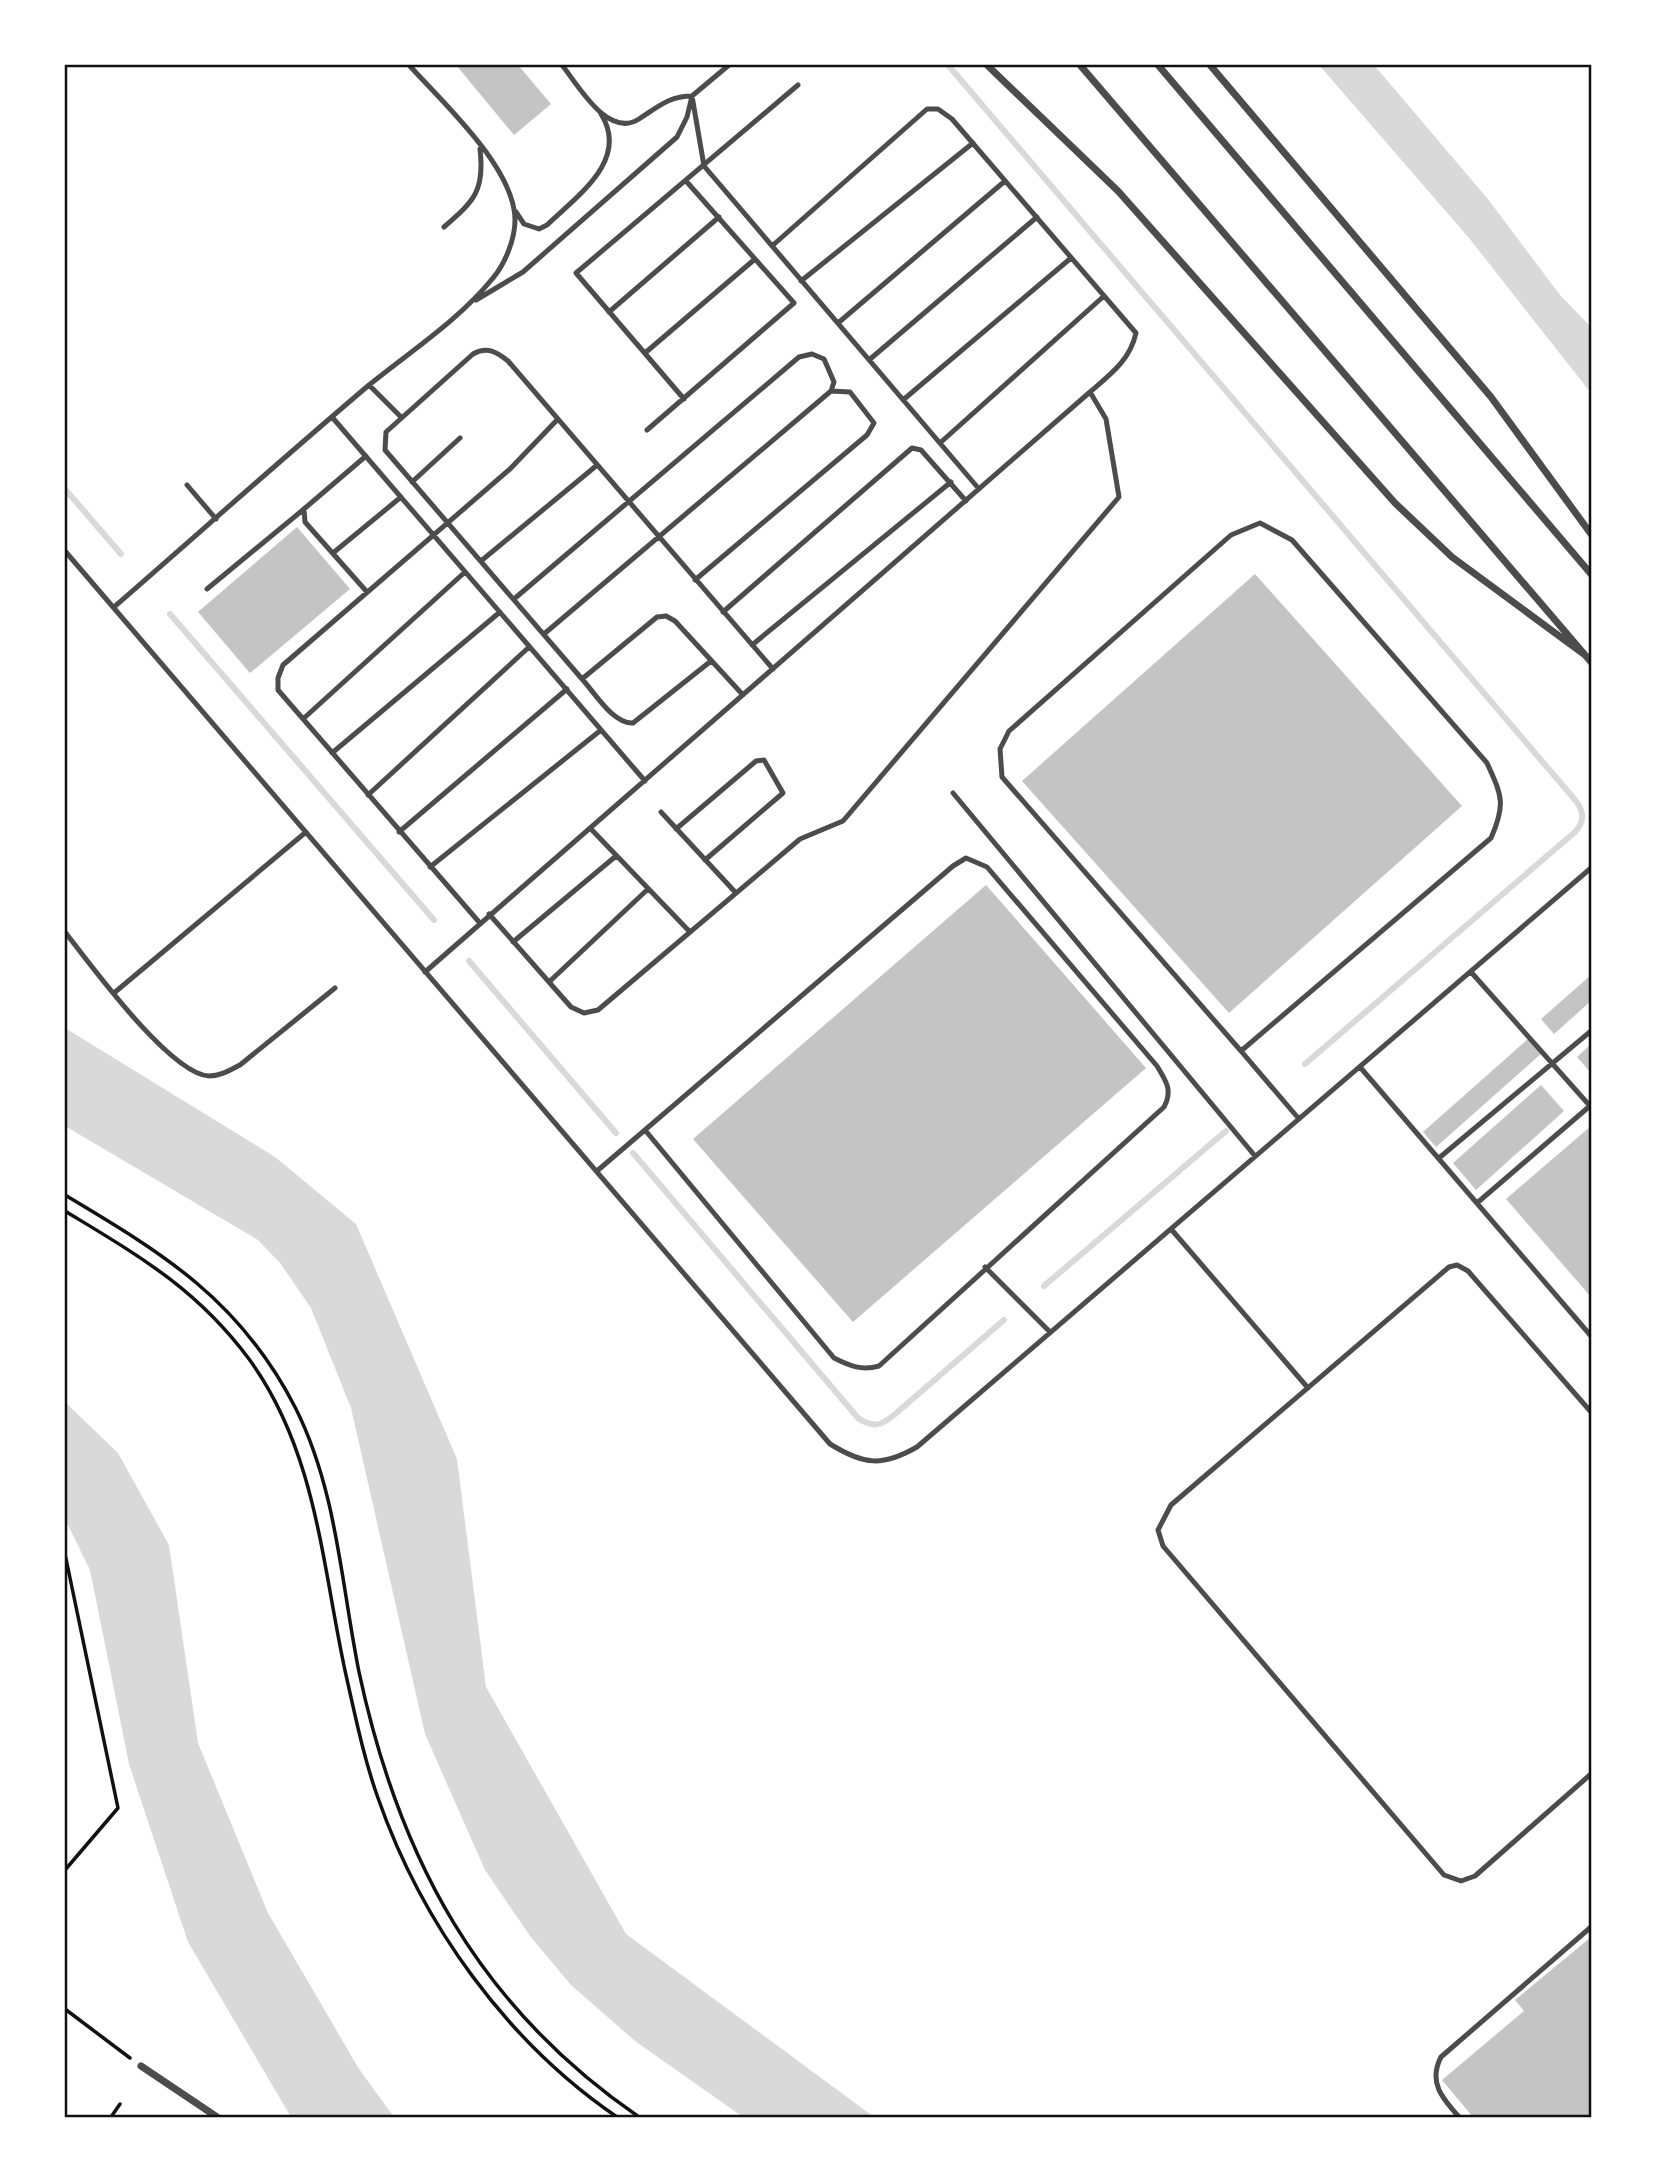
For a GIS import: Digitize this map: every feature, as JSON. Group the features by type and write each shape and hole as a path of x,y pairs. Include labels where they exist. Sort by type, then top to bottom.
{"street":[{"path":"987,65 1118,191 1395,503 1452,557 1585,655"},
{"path":"1080,65 1591,662"},
{"path":"1158,65 1591,574"},
{"path":"1210,65 1491,397 1591,534"},
{"path":"141,2066 218,2117"}],"lane":[{"path":"410,65 480,146 501,175 513,206 524,224 539,229 547,225 597,176 610,146 608,126 600,111 562,65"},
{"path":"600,111 615,121 627,124 669,99 692,96 729,65"},
{"path":"684,399 576,273 798,85"},
{"path":"692,96 704,166 979,489"},
{"path":"114,607 369,385 473,302 523,272 677,137 687,117 692,96"},
{"path":"425,972 1090,392 1132,350 1136,333 953,119 938,109 928,109 772,247"},
{"path":"801,281 973,143"},
{"path":"444,227 477,195 482,167 480,146"},
{"path":"647,430 794,303 686,181"},
{"path":"838,323 1006,181"},
{"path":"473,302 503,263 512,241 515,220 513,206"},
{"path":"609,312 719,217"},
{"path":"869,360 1037,217"},
{"path":"903,400 1071,258"},
{"path":"645,353 755,259"},
{"path":"940,443 1104,296"},
{"path":"710,661 633,723 625,724 582,679 385,450 386,432 473,354 483,349 496,352 508,361 773,669"},
{"path":"514,599 799,357 812,354 824,359 834,382 831,391 544,634"},
{"path":"369,385 401,417"},
{"path":"695,580 867,435 874,424 869,414 850,392 831,391"},
{"path":"489,914 571,1007 584,1013 598,1010 800,839 843,821 1119,497 1106,419 1090,392"},
{"path":"332,418 528,648 645,780"},
{"path":"480,922 278,690 278,678 282,665 510,468 557,421"},
{"path":"412,482 460,438"},
{"path":"723,612 912,448 921,450 966,501"},
{"path":"208,589 366,456"},
{"path":"481,561 596,466"},
{"path":"752,645 951,482"},
{"path":"187,485 216,519"},
{"path":"333,553 401,497"},
{"path":"304,509 305,522 367,592"},
{"path":"1241,1051 1491,838 1500,817 1503,797 1487,763 1292,540 1260,523 1231,535 1009,731 1000,749 1002,778 1299,1119"},
{"path":"65,551 830,1444 853,1458 877,1462 898,1457 917,1447 1591,869"},
{"path":"303,719 465,572"},
{"path":"332,753 500,612"},
{"path":"582,679 657,617 666,616 675,621 743,695"},
{"path":"368,795 528,648"},
{"path":"399,832 566,689"},
{"path":"430,867 601,730"},
{"path":"676,829 756,761 764,760 783,793 705,860"},
{"path":"953,793 1255,1156"},
{"path":"661,812 736,893"},
{"path":"590,828 690,932"},
{"path":"114,993 306,832"},
{"path":"513,942 616,856"},
{"path":"597,1171 953,866 966,858 976,860 987,867 1157,1066 1167,1083 1169,1097 1164,1107 879,1366 867,1370 849,1366 834,1357 645,1130"},
{"path":"549,982 648,889"},
{"path":"65,932 114,993 176,1059 208,1076 225,1073 240,1065 335,988"},
{"path":"1471,972 1591,1105 1477,1203"},
{"path":"1439,1158 1591,1031"},
{"path":"1360,1067 1591,1336"},
{"path":"1171,1229 1308,1388"},
{"path":"1591,1412 1468,1271 1457,1265 1449,1267 1171,1505 1158,1530 1163,1546 1444,1875 1461,1881 1475,1876 1591,1774"},
{"path":"985,1267 1051,1332"},
{"path":"1459,2117 1443,2099 1435,2082 1435,2068 1441,2057 1591,1927"}],"path":[{"path":"65,1195 160,1252 191,1276 221,1302 261,1353 295,1408 322,1476 337,1538 359,1672 392,1797 412,1847 469,1949 508,2000 596,2088 639,2117"},
{"path":"65,1211 152,1264 183,1287 212,1313 257,1371 282,1413 306,1479 323,1541 345,1674 377,1797 405,1860 458,1956 497,2008 588,2098 617,2117"},
{"path":"65,1554 118,1808 65,1870"},
{"path":"65,2009 141,2066"},
{"path":"111,2117 120,2104"}],"shaded area":[{"path":"1319,65 1374,65 1487,198 1560,295 1591,327 1591,393 1469,238"},
{"path":"65,1028 275,1157 356,1224 457,1459 486,1687 626,1934 874,2117 743,2117 635,2041 571,1985 530,1936 485,1870 425,1734 351,1408 311,1308 280,1263 258,1240 65,1126"},
{"path":"65,1402 118,1453 169,1545 198,1743 268,1913 359,2069 394,2117 291,2117 188,1942 129,1764 90,1570 65,1519"}],"building":[{"path":"456,65 518,65 551,104 514,135"},
{"path":"297,527 350,589 250,673 198,612"},
{"path":"1255,574 1462,806 1229,1013 1022,781"},
{"path":"986,885 1146,1068 853,1322 693,1139"},
{"path":"1591,975 1591,1001 1554,1034 1541,1019"},
{"path":"1528,1039 1541,1054 1436,1147 1423,1132"},
{"path":"1591,1044 1591,1073 1577,1057"},
{"path":"1541,1085 1564,1111 1476,1190 1453,1163"},
{"path":"1591,1126 1591,1297 1506,1199"},
{"path":"1591,1937 1591,2117 1473,2117 1442,2080 1524,2011 1515,2000"}],"waterway":[{"path":"948,65 1581,809 1582,820 1575,832 1305,1064"},
{"path":"65,489 121,554"},
{"path":"170,614 434,920"},
{"path":"469,961 616,1133"},
{"path":"1044,1286 1226,1131"},
{"path":"633,1153 863,1421 877,1424 889,1419 1004,1320"}]}
